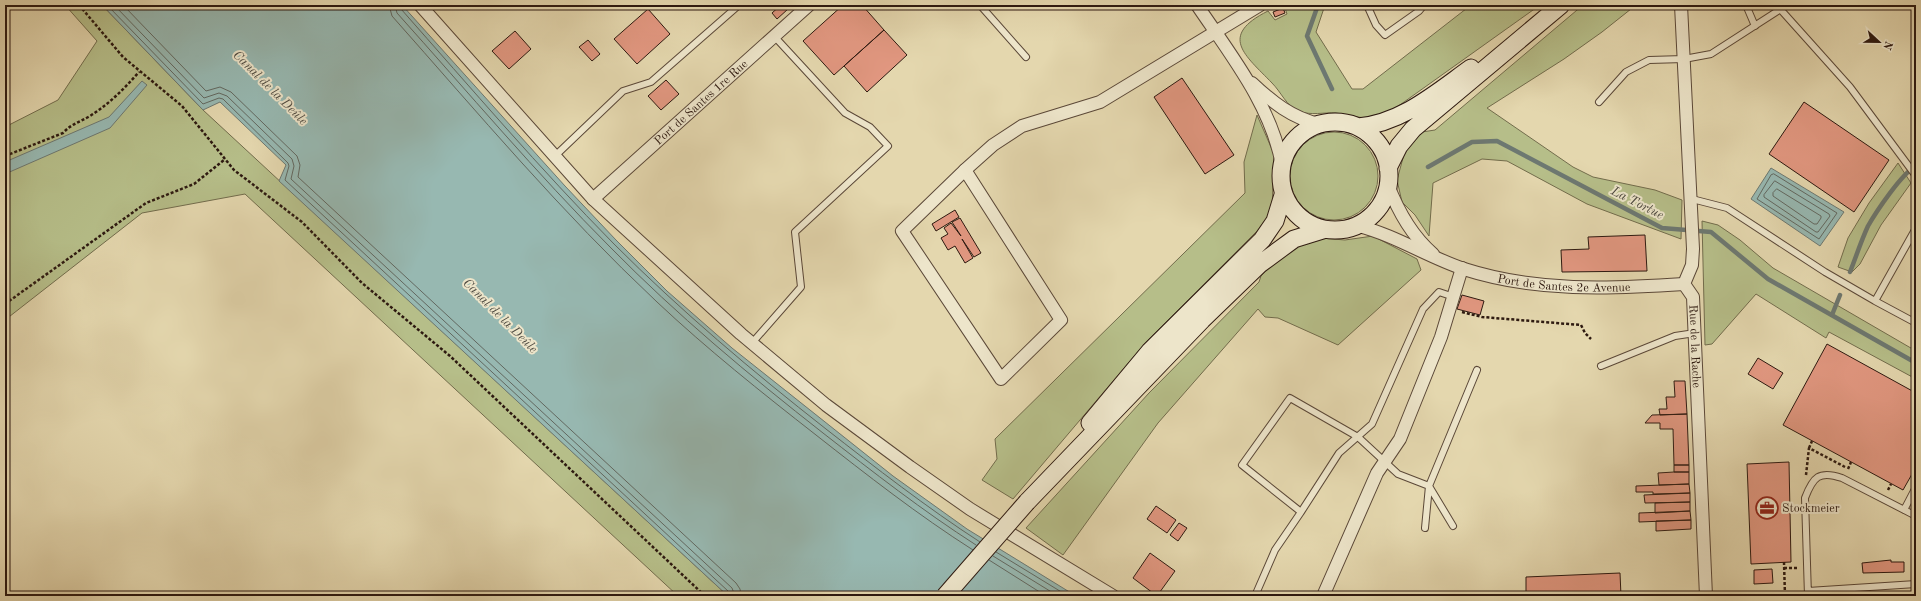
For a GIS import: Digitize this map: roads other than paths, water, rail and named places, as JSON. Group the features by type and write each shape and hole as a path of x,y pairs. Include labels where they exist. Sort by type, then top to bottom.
{"main road":[{"path":"1388,168 1399,146 1413,129 1561,5"},
{"path":"1358,127 1381,123 1413,109 1543,20"},
{"path":"945,596 1028,502 1202,320 1260,264 1294,239 1323,230 1344,230 1358,226 1369,219 1378,209 1384,198 1388,185 1388,168 1385,155 1369,134 1358,127 1339,122 1320,124 1306,130 1295,139 1286,151 1282,165 1280,180 1284,195 1291,209 1302,220 1323,230"},
{"path":"1028,502 1124,380 1170,330 1262,240 1275,221 1284,195"}],"street":[{"path":"420,5 593,199 752,343 826,405 910,468 970,509 1113,596"},
{"name":"Port de Santes 1re Rue","path":"593,199 809,5"},
{"path":"1197,5 1245,76 1271,127 1279,149 1282,165"},
{"path":"965,170 1061,320 1001,379 902,231 965,170 993,145 1022,126 1100,102 1260,5"},
{"path":"1681,5 1692,198 1693,249 1692,265 1684,284"},
{"path":"1245,76 1287,112 1306,121 1320,124"},
{"name":"Port de Santes 2e Avenue","path":"1388,185 1396,206 1417,237 1427,248 1446,262"},
{"name":"Port de Santes 2e Avenue","path":"1358,226 1379,232 1462,268 1515,282 1570,287 1684,284"},
{"path":"1323,596 1377,473 1400,439 1442,336 1462,268"},
{"name":"Rue de la Rache","path":"1684,284 1693,297 1706,596"}],"lane":[{"path":"554,156 623,91 651,82 739,5"},
{"path":"980,5 1026,57"},
{"path":"1367,5 1376,26 1385,35 1419,11 1424,5"},
{"path":"1746,5 1755,26"},
{"path":"1599,102 1626,72 1649,60 1684,59 1711,54 1782,10 1787,5"},
{"path":"1782,10 1850,87 1916,176"},
{"path":"752,343 801,287 795,232 888,146 870,126 845,113 774,36"},
{"path":"1692,198 1727,208 1825,272 1916,323"},
{"path":"1875,301 1916,228"},
{"path":"1255,596 1275,550 1339,453 1372,424 1423,309 1440,292 1454,297"},
{"path":"1601,366 1675,336 1695,333"},
{"path":"1425,528 1429,486 1477,370"},
{"path":"1301,512 1242,465 1290,398 1358,437 1398,474 1429,486 1453,526"},
{"path":"1916,516 1842,478 1824,475 1816,477 1810,483 1805,498 1808,594 1916,584"},
{"path":"1904,510 1916,487"}],"water":[{"name":"Canal de la Deûle","path":"102,5 402,5 565,186 616,240 667,291 732,348 893,476 967,529 1076,596 728,596 279,181 286,165 220,102 203,110"},
{"path":"142,81 147,85 110,128 5,174 5,162 109,117"},
{"path":"1771,168 1844,212 1820,246 1751,199"}],"waterway":[{"name":"La Tortue","path":"1318,5 1307,36 1332,89"},
{"name":"La Tortue","path":"1428,167 1472,142 1497,141 1662,228 1711,232 1768,279 1916,363"},
{"path":"1850,272 1868,226 1897,184 1910,170 1916,166"},
{"path":"1832,315 1840,295"}],"place":[{"name":"Stockmeier","path":"1767,508"}]}
